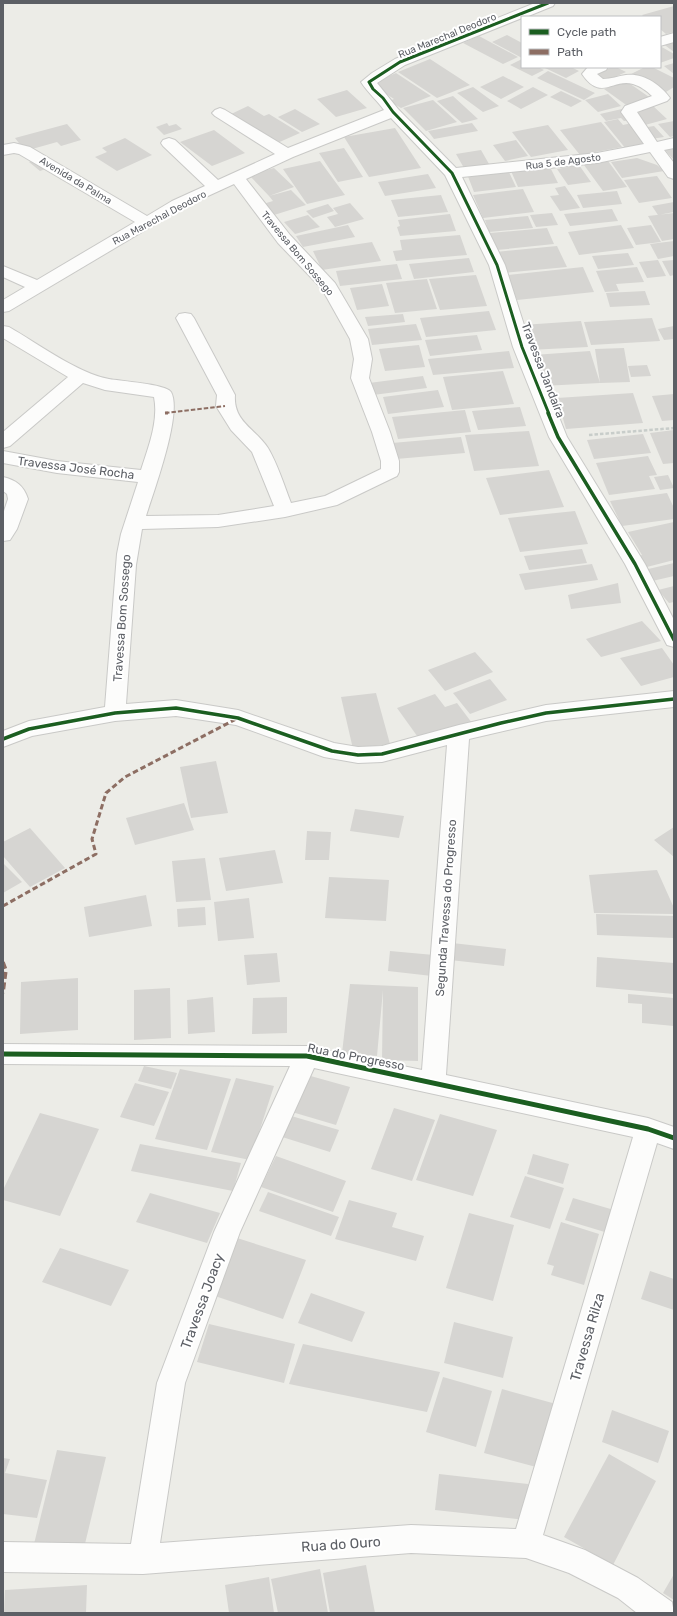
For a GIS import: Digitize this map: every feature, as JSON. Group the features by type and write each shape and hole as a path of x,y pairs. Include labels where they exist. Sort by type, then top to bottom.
{"street":[{"name":"Rua Marechal Deodoro","path":"3,307 178,204 287,154 393,112 383,98 373,89 369,82 400,62 548,3"},
{"path":"661,42 674,37"},
{"path":"598,68 591,71 589,74 592,78 604,84 628,78 637,80 668,96"},
{"path":"668,96 629,110 653,148 674,174"},
{"name":"Travessa Jandaíra","path":"393,112 452,173 497,265 522,347 558,438 635,564 674,640"},
{"path":"220,113 287,154"},
{"path":"169,143 216,186"},
{"name":"Rua 5 de Agosto","path":"452,173 589,159 674,143"},
{"name":"Avenida da Palma","path":"3,150 14,148 24,150 146,222"},
{"name":"Travessa Bom Sossego","path":"237,177 284,240 328,287 359,339 363,360 360,378 382,432 390,461 390,472 371,482 330,501 285,511"},
{"path":"3,271 38,286"},
{"path":"134,523 218,521 285,511 260,450 246,437 225,406 226,395 185,318"},
{"path":"3,331 80,376 3,442"},
{"name":"Travessa Bom Sossego","path":"80,376 111,385 158,392 162,394 164,398 165,413 149,477 127,550 115,713"},
{"name":"Travessa José Rocha","path":"3,457 50,466 149,477"},
{"path":"3,483 16,491 18,499 7,529 3,535"},
{"path":"3,738 29,729 115,713 176,708 238,718 332,751 358,755 382,754 546,713 674,699"},
{"name":"Segunda Travessa do Progresso","path":"433,1083 459,734"},
{"name":"Rua do Progresso","path":"3,1054 307,1056 648,1129 674,1138"},
{"name":"Travessa Joacy","path":"143,1559 171,1383 228,1232 307,1056"},
{"name":"Travessa Rilza","path":"526,1544 648,1129"},
{"name":"Rua do Ouro","path":"3,1557 143,1559 411,1539 526,1544 575,1560 628,1588 661,1613"}],"path":[{"path":"558,438 674,428"}],"building":[{"path":"674,6 674,32 666,34 661,30 661,16 642,15"},
{"path":"507,35 521,42 521,57 492,42"},
{"path":"479,36 518,57 503,64 463,43"},
{"path":"674,39 674,52 662,43"},
{"path":"661,47 674,54 674,58 661,63"},
{"path":"430,59 470,85 437,98 398,72"},
{"path":"521,60 521,68 540,68 544,70 532,76 510,65"},
{"path":"674,63 674,74 664,66"},
{"path":"545,68 573,68 579,71 566,78"},
{"path":"610,68 618,68 626,72 606,81 594,75"},
{"path":"643,68 654,68 674,78 674,87 666,92 631,74"},
{"path":"548,71 595,93 584,100 537,78"},
{"path":"396,73 431,96 401,108 389,101 394,99 371,84"},
{"path":"503,76 524,87 501,99 480,87"},
{"path":"626,81 652,99 629,107 604,89"},
{"path":"473,87 499,106 483,112 457,93"},
{"path":"533,87 548,95 521,109 507,101"},
{"path":"347,90 367,108 336,117 317,99"},
{"path":"561,91 582,101 571,107 550,97"},
{"path":"608,94 621,106 598,112 585,100"},
{"path":"453,96 478,119 462,123 437,101"},
{"path":"433,100 457,122 426,131 403,108"},
{"path":"652,105 667,119 645,125 630,111"},
{"path":"248,106 264,116 269,114 300,133 275,144 229,115"},
{"path":"295,109 320,124 302,132 278,117"},
{"path":"622,109 632,120 624,121 621,118 606,121 600,114"},
{"path":"618,119 623,125 632,123 649,144 626,149 604,122"},
{"path":"674,121 674,136 670,137 658,124"},
{"path":"601,122 622,147 580,155 560,130"},
{"path":"167,123 169,126 176,124 182,129 164,135 156,127"},
{"path":"472,123 478,131 434,139 428,131"},
{"path":"67,124 81,140 61,146 57,142 25,151 15,138"},
{"path":"548,125 568,150 531,157 512,132"},
{"path":"654,126 664,137 651,139 641,128"},
{"path":"395,128 421,168 369,177 344,137"},
{"path":"214,130 245,153 212,166 180,142"},
{"path":"125,138 152,155 117,171 95,157 107,152 102,148"},
{"path":"516,140 528,156 505,161 493,145"},
{"path":"674,147 674,160 664,149"},
{"path":"344,148 363,177 338,182 319,153"},
{"path":"481,150 489,164 464,168 456,154"},
{"path":"637,158 657,165 664,171 622,178 611,162"},
{"path":"36,159 48,168 40,171 29,162"},
{"path":"320,161 345,195 307,204 283,169"},
{"path":"608,161 627,187 603,191 584,165"},
{"path":"579,165 591,182 568,185 557,169"},
{"path":"550,167 558,183 518,187 511,171"},
{"path":"274,168 294,187 269,196 249,175"},
{"path":"508,170 516,187 474,192 467,174"},
{"path":"428,174 436,188 385,196 378,182"},
{"path":"657,176 672,198 639,203 624,180"},
{"path":"565,186 580,208 560,211 550,196 559,195 555,188"},
{"path":"523,189 534,212 483,218 473,195"},
{"path":"291,190 306,205 274,215 263,204 273,201 269,196"},
{"path":"617,191 622,204 583,208 577,195"},
{"path":"441,195 448,212 398,217 391,200"},
{"path":"674,202 674,212 658,215 652,206"},
{"path":"350,203 364,219 335,227 327,217 338,214 333,208"},
{"path":"328,204 334,211 313,218 306,211"},
{"path":"612,209 618,221 570,226 564,214"},
{"path":"552,213 558,225 536,227 530,215"},
{"path":"674,213 674,239 662,241 648,216"},
{"path":"450,214 456,231 400,236 397,227 400,226 398,220"},
{"path":"308,215 320,227 295,234 284,222"},
{"path":"528,216 533,228 489,232 485,220"},
{"path":"348,225 355,237 303,247 296,236"},
{"path":"621,225 634,248 579,255 568,232"},
{"path":"651,225 661,242 636,245 627,228"},
{"path":"547,228 554,244 497,250 490,233"},
{"path":"460,235 467,255 396,261 393,251 402,250 400,240"},
{"path":"674,241 674,256 658,259 650,244"},
{"path":"372,242 381,261 322,270 313,251"},
{"path":"557,246 567,267 504,273 496,252"},
{"path":"628,253 634,265 598,269 592,256"},
{"path":"469,258 474,272 414,279 409,264"},
{"path":"658,260 666,276 647,278 639,262"},
{"path":"674,260 674,275 670,276 662,261"},
{"path":"397,264 402,279 340,286 336,271"},
{"path":"583,267 594,292 517,300 507,275"},
{"path":"637,267 644,282 616,284 619,291 605,292 596,271"},
{"path":"476,275 487,306 440,310 429,279"},
{"path":"427,279 437,309 395,313 386,283"},
{"path":"382,284 389,306 357,310 350,288"},
{"path":"645,291 650,305 610,307 606,293"},
{"path":"489,311 496,330 426,337 420,318"},
{"path":"403,314 405,322 368,326 365,317"},
{"path":"652,318 660,341 591,345 584,322"},
{"path":"581,321 588,347 529,350 522,325"},
{"path":"416,324 422,340 372,345 368,329"},
{"path":"674,326 674,339 664,340 658,329"},
{"path":"477,335 482,350 430,356 425,340"},
{"path":"419,345 425,367 385,371 379,349"},
{"path":"624,348 630,382 600,383 595,349"},
{"path":"509,351 514,368 433,375 428,359"},
{"path":"590,351 600,383 542,386 533,355"},
{"path":"647,365 651,376 631,377 628,366"},
{"path":"503,371 514,404 452,410 443,377"},
{"path":"423,376 427,388 373,395 369,383"},
{"path":"438,390 444,407 388,414 383,397"},
{"path":"633,393 643,423 566,429 557,398"},
{"path":"674,394 674,420 662,421 652,396"},
{"path":"520,407 526,426 478,430 472,411"},
{"path":"465,410 471,432 398,439 392,417"},
{"path":"674,430 674,463 663,464 650,433"},
{"path":"529,431 539,466 474,471 465,435"},
{"path":"643,434 651,453 594,459 587,440"},
{"path":"461,437 465,453 396,459 392,443"},
{"path":"648,456 657,475 649,476 655,489 609,495 596,463"},
{"path":"549,470 564,507 500,515 486,478"},
{"path":"668,475 674,488 660,490 654,477"},
{"path":"667,493 674,508 674,519 622,526 610,501"},
{"path":"575,511 588,544 520,552 508,518"},
{"path":"674,522 674,560 643,568 637,557 642,555 628,532"},
{"path":"582,549 587,563 529,570 524,556"},
{"path":"674,563 674,576 648,582 644,570"},
{"path":"592,564 598,580 525,590 519,574"},
{"path":"618,583 621,603 571,609 568,595"},
{"path":"674,586 674,602 669,603 658,590"},
{"path":"642,621 661,641 601,657 586,639"},
{"path":"662,648 674,665 674,677 641,686 620,658"},
{"path":"475,652 493,672 445,691 428,670"},
{"path":"490,679 507,700 470,714 453,693"},
{"path":"376,693 390,744 353,749 341,697"},
{"path":"435,694 445,707 457,703 472,723 420,740 397,708"},
{"path":"216,761 228,813 191,818 180,767"},
{"path":"184,803 194,830 135,845 126,818"},
{"path":"355,809 404,816 399,838 350,831"},
{"path":"674,827 674,857 654,840"},
{"path":"30,828 65,868 30,887 3,856 3,842"},
{"path":"307,831 331,832 329,860 305,860"},
{"path":"275,850 283,883 226,891 219,858"},
{"path":"205,858 211,900 176,902 172,861"},
{"path":"3,863 22,882 3,893"},
{"path":"657,870 674,908 674,914 594,913 589,875"},
{"path":"329,877 389,880 386,921 325,918"},
{"path":"146,895 152,926 89,937 84,907"},
{"path":"249,898 254,938 218,941 214,902"},
{"path":"205,907 206,925 178,927 177,909"},
{"path":"596,914 674,916 674,938 597,935"},
{"path":"452,943 506,949 504,966 450,960"},
{"path":"390,951 434,955 432,976 388,971"},
{"path":"277,953 280,982 247,985 244,955"},
{"path":"597,957 674,963 674,994 596,987"},
{"path":"78,978 78,1030 20,1034 21,982"},
{"path":"350,984 418,987 418,1061 382,1060 383,990 377,1056 342,1053"},
{"path":"170,988 171,1038 134,1040 134,990"},
{"path":"628,994 674,998 674,1026 642,1023 642,1004 628,1003"},
{"path":"213,997 215,1032 188,1034 187,1000"},
{"path":"287,997 287,1033 252,1034 253,998"},
{"path":"144,1066 177,1073 171,1089 138,1081"},
{"path":"180,1069 231,1079 207,1150 155,1139"},
{"path":"307,1075 350,1087 336,1125 292,1112"},
{"path":"236,1078 274,1086 250,1160 211,1152"},
{"path":"135,1083 169,1092 154,1126 120,1117"},
{"path":"394,1108 435,1120 412,1181 371,1169"},
{"path":"40,1113 99,1129 60,1216 3,1200 3,1190"},
{"path":"440,1114 497,1130 473,1196 416,1180"},
{"path":"288,1115 339,1130 330,1152 279,1136"},
{"path":"140,1144 241,1163 233,1191 131,1171"},
{"path":"533,1154 569,1164 563,1184 527,1174"},
{"path":"276,1156 346,1181 333,1212 261,1187"},
{"path":"525,1176 564,1188 550,1229 510,1217"},
{"path":"268,1192 339,1217 331,1236 259,1211"},
{"path":"150,1193 220,1213 207,1243 136,1222"},
{"path":"573,1198 614,1210 608,1233 565,1220"},
{"path":"349,1200 397,1213 392,1227 424,1236 416,1261 335,1239"},
{"path":"469,1213 514,1225 493,1301 446,1288"},
{"path":"561,1222 599,1234 584,1285 551,1275 554,1266 547,1264"},
{"path":"237,1238 306,1260 283,1319 212,1295"},
{"path":"60,1248 129,1270 111,1306 42,1282"},
{"path":"650,1271 674,1279 674,1310 641,1299"},
{"path":"311,1293 365,1312 352,1342 298,1323"},
{"path":"454,1322 513,1337 503,1378 444,1363"},
{"path":"209,1324 295,1344 284,1383 197,1362"},
{"path":"303,1344 440,1372 427,1412 289,1384"},
{"path":"443,1377 492,1391 476,1447 426,1432"},
{"path":"502,1389 556,1404 540,1468 484,1453"},
{"path":"612,1410 669,1431 658,1463 602,1442"},
{"path":"57,1450 106,1457 83,1552 34,1544"},
{"path":"609,1454 656,1481 613,1565 564,1537"},
{"path":"3,1458 10,1459 5,1473 47,1480 37,1518 3,1514"},
{"path":"439,1474 528,1484 526,1520 435,1510"},
{"path":"366,1565 375,1613 330,1613 323,1573"},
{"path":"320,1569 328,1613 278,1613 271,1579"},
{"path":"674,1574 674,1600 663,1593"},
{"path":"269,1577 274,1613 229,1613 225,1585"},
{"path":"87,1585 86,1613 4,1613 5,1590"}],"marked path":[{"path":"165,413 225,406"},
{"path":"3,906 96,854 92,839 106,793 125,777 238,718"},
{"path":"3,962 6,970 3,993"}],"cycle path":[{"path":"548,3 400,62 369,82 373,89 383,98 393,112 452,173 497,265 522,347 558,437 635,564 674,640"},
{"path":"3,739 29,729 115,713 176,708 238,718 332,751 358,755 382,754 501,723 546,713 674,699"},
{"path":"3,1054 307,1056 648,1129 674,1138"}]}
